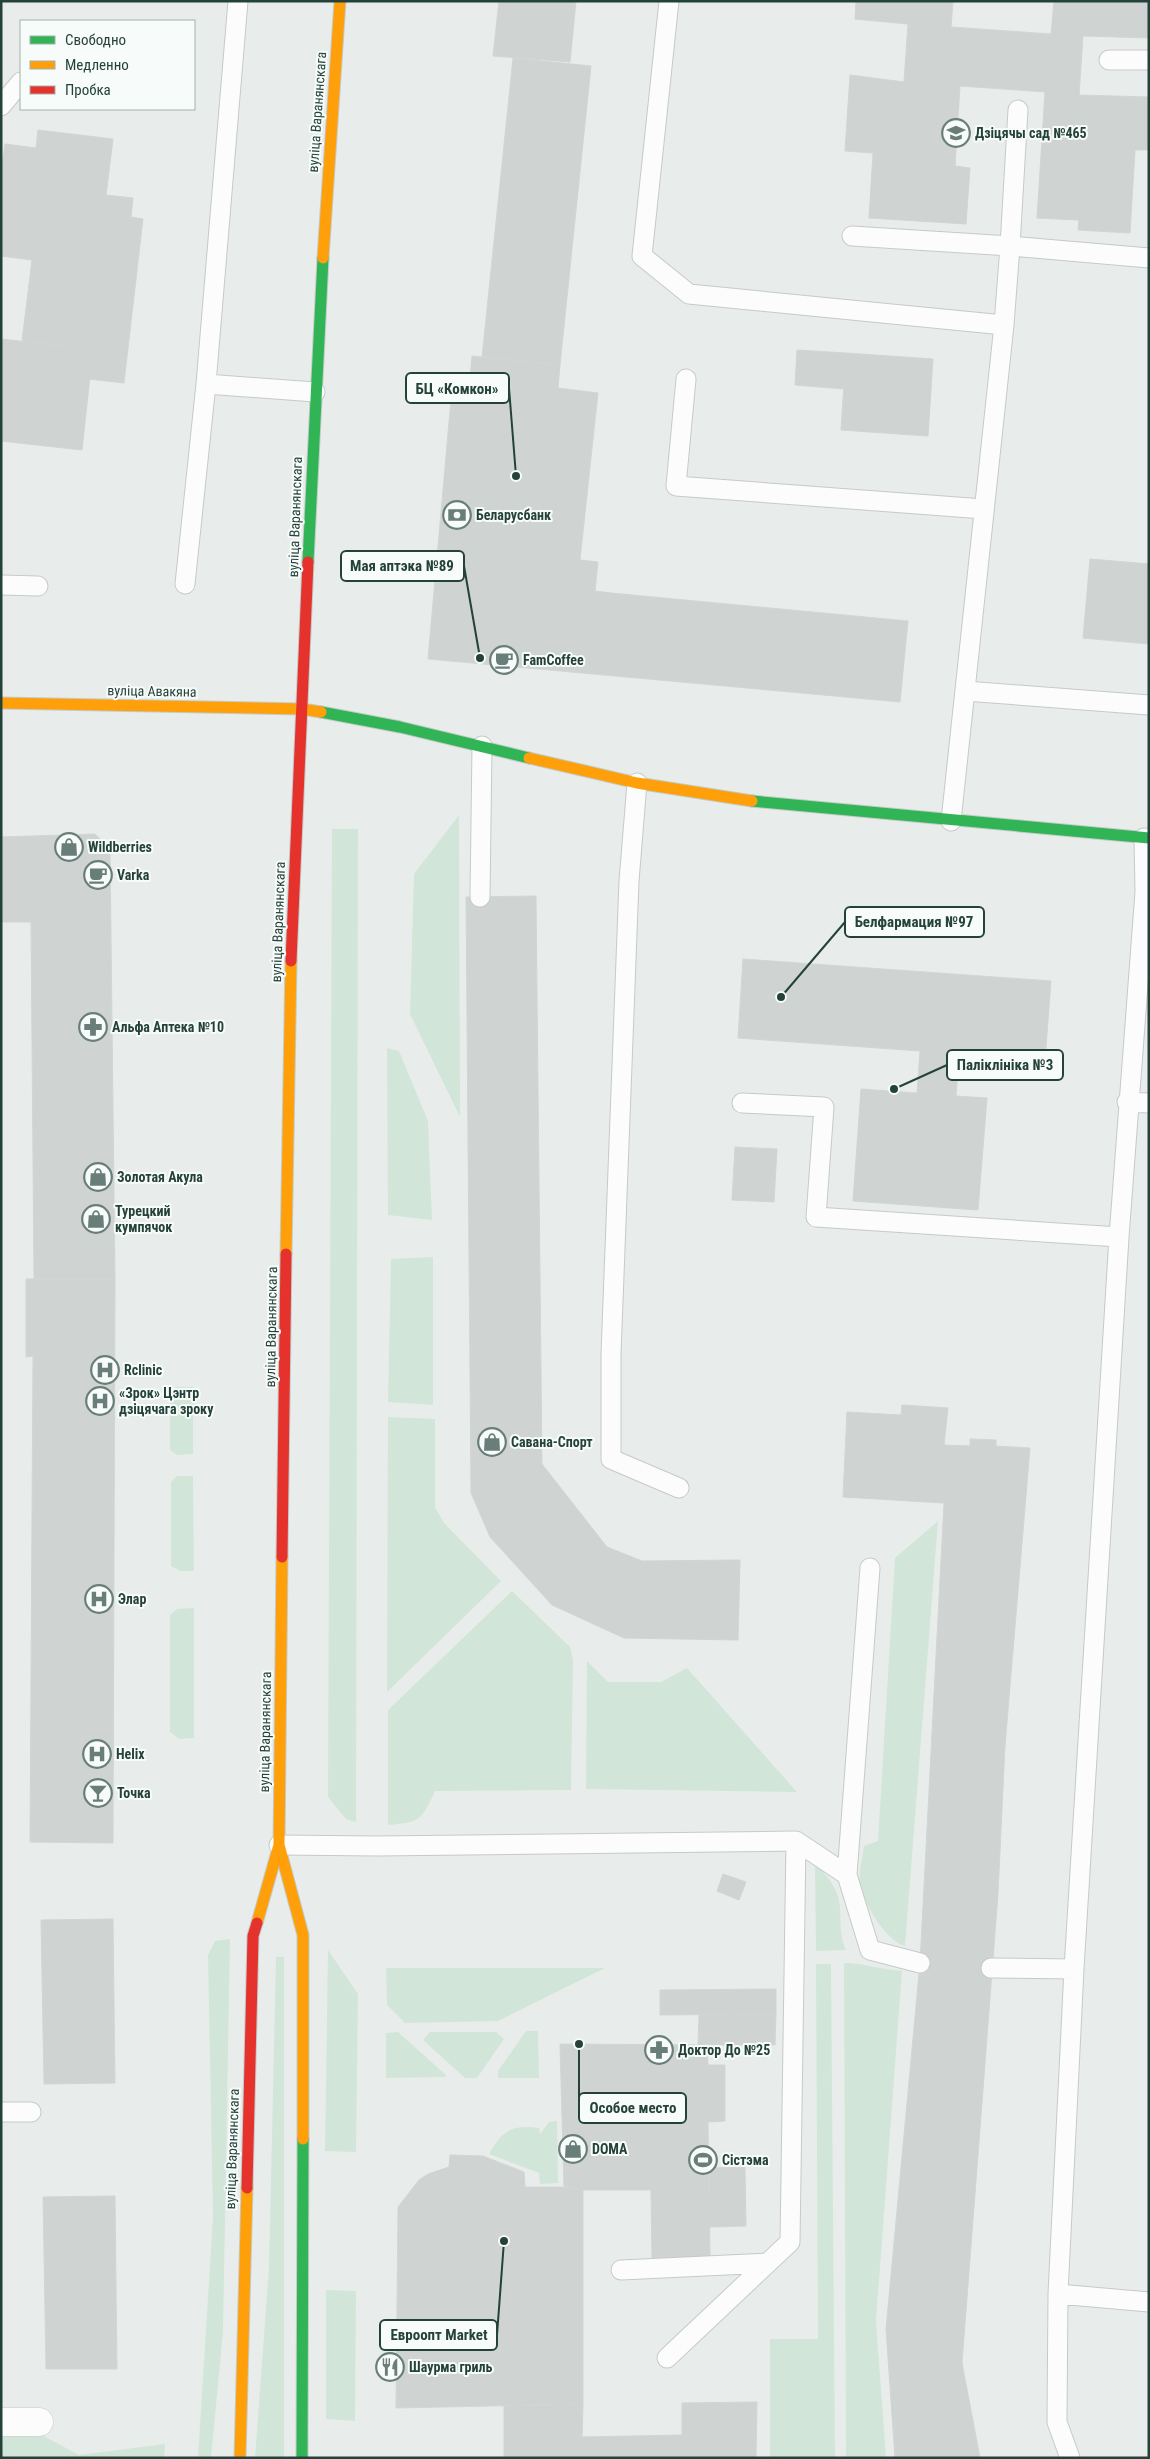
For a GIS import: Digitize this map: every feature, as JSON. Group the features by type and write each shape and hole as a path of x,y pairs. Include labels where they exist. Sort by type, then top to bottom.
{"main road":[{"name":"вуліца Варанянскага","path":"240,2458 253,1936 279,1845 289,1020 315,392 340,1"},
{"name":"вуліца Авакяна","path":"1,703 302,709 400,727 637,783 775,805 1146,838"},
{"name":"вуліца Варанянскага","path":"279,1845 303,1935 302,2458"}],"street":[{"path":"1,2422 39,2422"}],"lane":[{"path":"185,584 206,384 238,1"},
{"path":"669,1 642,256 689,294 1004,325"},
{"path":"1109,60 1149,60"},
{"path":"1,106 20,83"},
{"path":"951,820 1004,325 1018,110"},
{"path":"852,236 1010,246 1149,258"},
{"path":"686,379 676,486 984,509"},
{"path":"206,384 315,392"},
{"path":"1,585 38,586"},
{"path":"965,691 1149,705"},
{"path":"480,897 482,746"},
{"path":"637,783 629,881 611,1354 611,1459 678,1488"},
{"path":"1070,2458 1057,2422 1058,2294 1074,1969 1127,1102 1145,892 1146,838"},
{"path":"1127,1102 1149,1103"},
{"path":"742,1103 824,1107 816,1217 1119,1237"},
{"path":"870,1568 847,1875 870,1950 920,1963"},
{"path":"667,2358 790,2242 796,1841"},
{"path":"279,1845 387,1846 796,1841 847,1875"},
{"path":"992,1968 1074,1969"},
{"path":"1,2112 30,2112"},
{"path":"622,2270 768,2263"},
{"path":"1058,2294 1149,2302"}],"green space":[{"path":"459,815 460,1117 410,1014 414,874"},
{"path":"332,829 358,829 356,1822 346,1819 328,1797"},
{"path":"387,1048 399,1051 428,1121 432,1220 388,1215"},
{"path":"433,1257 433,1405 388,1402 391,1259"},
{"path":"176,1387 193,1387 193,1454 177,1455 170,1450 170,1393"},
{"path":"388,1417 435,1419 435,1507 444,1523 501,1581 387,1692"},
{"path":"177,1476 193,1476 194,1571 180,1571 171,1566 171,1482"},
{"path":"938,1521 905,1946 891,1937 877,1921 862,1893 860,1875 864,1846 878,1841 895,1558"},
{"path":"512,1591 570,1647 573,1660 571,1790 435,1791 427,1808 419,1818 414,1821 388,1825 388,1710"},
{"path":"194,1608 194,1738 179,1739 170,1732 170,1615 177,1609"},
{"path":"587,1661 608,1682 661,1682 687,1668 797,1792 586,1789"},
{"path":"815,1864 831,1882 838,1896 843,1943 846,1950 816,1951"},
{"path":"230,1939 223,2332 211,2458 198,2458 213,2217 208,1955 215,1941"},
{"path":"328,1950 358,1994 356,2152 325,2151"},
{"path":"276,1957 284,1957 284,2458 255,2458 269,2267"},
{"path":"844,1963 902,1971 876,2321 886,2458 846,2458"},
{"path":"816,1964 831,1964 835,2458 770,2458 770,2339 818,2339"},
{"path":"386,1968 605,1968 498,2021 405,2023 387,2005"},
{"path":"526,2031 538,2031 539,2078 498,2078 498,2071"},
{"path":"398,2032 446,2075 445,2077 386,2078 386,2033"},
{"path":"430,2032 496,2032 504,2039 477,2078 465,2078 423,2040"},
{"path":"557,2121 558,2183 540,2184 539,2173 489,2154 498,2140 514,2128 539,2128 540,2134 549,2122"},
{"path":"326,2290 356,2291 355,2421 326,2419"},
{"path":"1,2434 40,2434 79,2455 165,2444 164,2458 1,2458"}],"building":[{"path":"499,1 576,1 570,62 493,56"},
{"path":"856,1 953,1 951,27 1051,34 1054,1 1149,1 1149,38 1083,36 1079,95 1149,97 1149,150 1135,150 1130,233 1078,230 1079,220 1037,218 1045,92 960,86 955,166 970,168 966,224 869,218 873,153 845,151 850,75 904,82 908,24 855,19"},
{"path":"513,58 591,66 560,365 482,357"},
{"path":"38,130 113,139 106,195 133,198 131,217 143,219 124,383 89,379 93,349 22,341 32,260 1,256 1,173 5,144 36,148"},
{"path":"1,339 93,349 82,450 1,441"},
{"path":"797,350 846,353 844,389 795,385"},
{"path":"846,353 933,359 928,436 841,430"},
{"path":"472,356 560,365 558,388 598,393 580,560 598,562 595,591 611,593 604,675 428,659 453,377 470,379"},
{"path":"1090,559 1149,564 1149,644 1083,638"},
{"path":"611,593 908,621 900,702 604,675"},
{"path":"95,834 110,849 115,1279 34,1279 31,922 1,922 1,837"},
{"path":"536,896 542,1464 607,1547 642,1561 740,1560 738,1640 624,1638 552,1605 490,1537 471,1493 466,897"},
{"path":"743,959 1051,981 1045,1061 959,1055 956,1096 987,1098 978,1210 853,1201 861,1089 917,1093 920,1051 738,1038"},
{"path":"735,1147 777,1149 774,1202 732,1200"},
{"path":"26,1279 115,1279 113,1843 30,1842 33,1356 26,1357"},
{"path":"902,1405 948,1408 944,1445 970,1446 970,1439 996,1440 996,1446 1030,1448 1005,1746 998,1894 962,2363 980,2458 895,2458 886,2329 920,1963 944,1503 843,1497 847,1412 901,1415"},
{"path":"723,1874 746,1882 739,1900 717,1891"},
{"path":"113,1919 115,2083 44,2084 41,1920"},
{"path":"776,1989 776,2014 660,2015 660,1990"},
{"path":"776,2014 775,2045 698,2045 699,2015"},
{"path":"560,2044 707,2045 708,2065 725,2065 725,2121 708,2122 710,2257 652,2258 651,2190 583,2190 564,2186"},
{"path":"450,2155 483,2156 524,2172 525,2187 562,2187 583,2190 583,2404 396,2408 398,2207 419,2180 428,2174 449,2167"},
{"path":"745,2167 746,2226 710,2227 709,2168"},
{"path":"115,2196 117,2369 46,2369 43,2197"},
{"path":"757,2402 756,2458 504,2458 504,2406 583,2404 582,2437 682,2435 682,2403"}],"traffic: fast":[{"path":"308,562 323,258"},
{"path":"321,712 400,727 529,758"},
{"path":"752,801 1149,838"},
{"path":"302,2458 303,2139"}],"traffic: slow":[{"path":"323,258 340,1"},
{"path":"1,703 302,709 321,712"},
{"path":"529,758 637,783 752,801"},
{"path":"286,1254 291,961"},
{"path":"257,1923 279,1845 282,1557"},
{"path":"279,1845 303,1935 303,2139"},
{"path":"240,2458 247,2188"}],"traffic: jam":[{"path":"291,961 308,562"},
{"path":"282,1557 286,1254"},
{"path":"247,2188 253,1936 257,1923"}],"place":[{"name":"Дзіцячы сад №465","path":"956,133"},
{"name":"БЦ «Комкон»","path":"516,476"},
{"name":"Беларусбанк","path":"457,515"},
{"name":"Мая аптэка №89","path":"480,658"},
{"name":"FamCoffee","path":"504,660"},
{"name":"Wildberries","path":"69,847"},
{"name":"Varka","path":"98,875"},
{"name":"Белфармация №97","path":"781,997"},
{"name":"Альфа Аптека №10","path":"93,1027"},
{"name":"Паліклініка №3","path":"894,1089"},
{"name":"Золотая Акула","path":"98,1177"},
{"name":"Турецкий кумпячок","path":"96,1219"},
{"name":"Rclinic","path":"105,1370"},
{"name":"«Зрок» Цэнтр дзіцячага зроку","path":"100,1401"},
{"name":"Савана-Спорт","path":"492,1442"},
{"name":"Элар","path":"99,1599"},
{"name":"Helix","path":"97,1754"},
{"name":"Точка","path":"98,1793"},
{"name":"Особое место","path":"579,2044"},
{"name":"Доктор До №25","path":"659,2050"},
{"name":"DOMA","path":"573,2149"},
{"name":"Сістэма","path":"703,2160"},
{"name":"Евроопт Market","path":"504,2241"},
{"name":"Шаурма гриль","path":"390,2367"}]}
